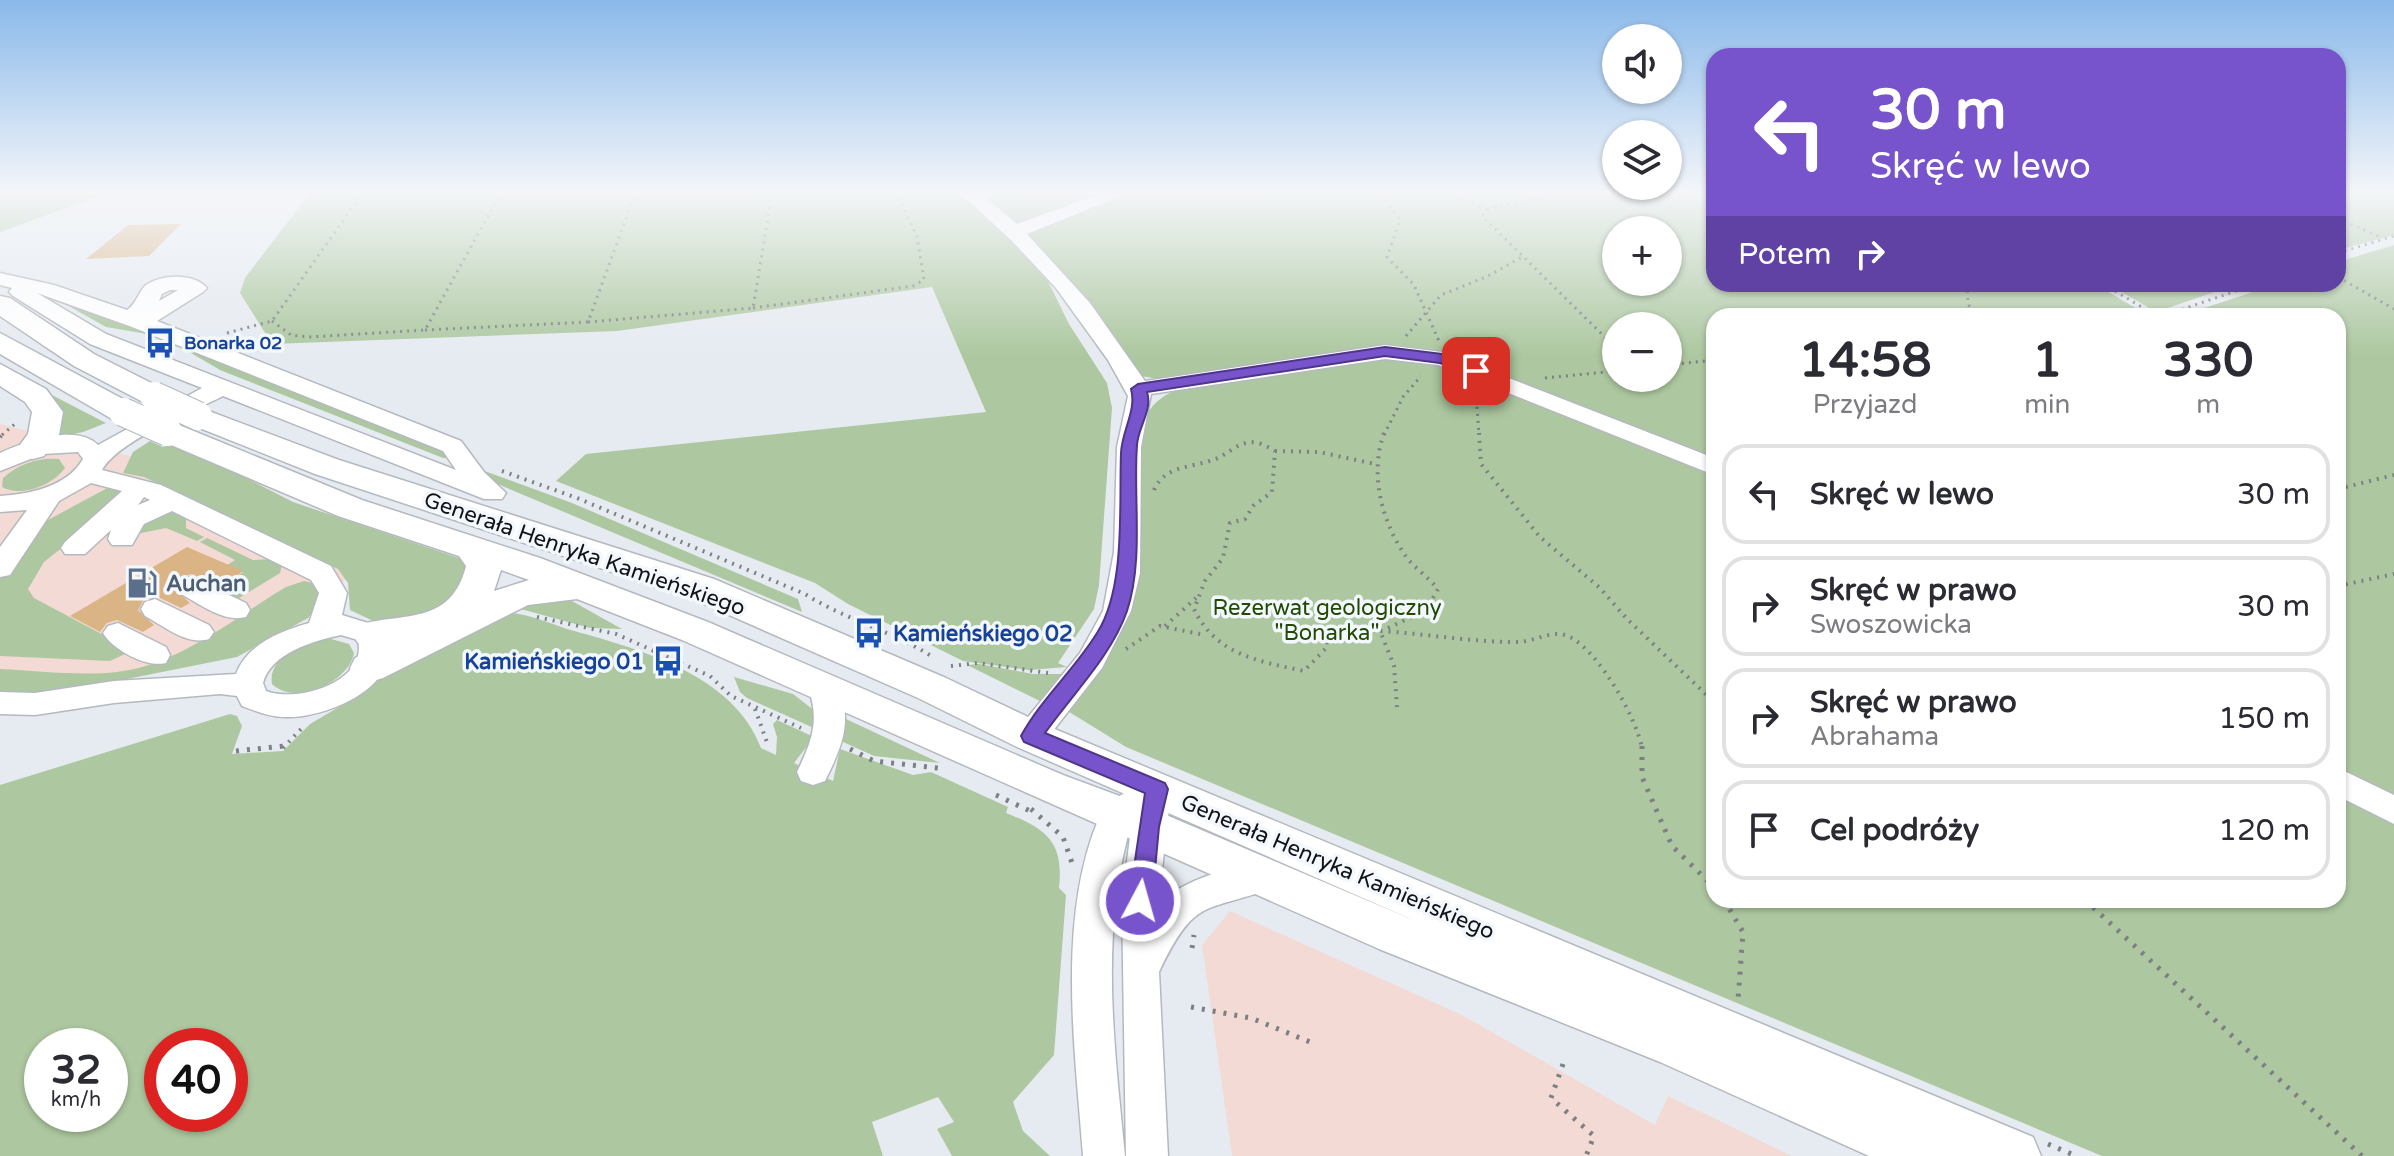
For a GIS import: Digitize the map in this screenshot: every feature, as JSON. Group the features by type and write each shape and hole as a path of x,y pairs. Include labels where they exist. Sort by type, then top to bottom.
{"main road":[{"name":"Generała Henryka Kamieńskiego","path":"0,304 84,360 198,416 327,467 701,588 919,682 1031,736 1141,810 1264,877 1396,935 1678,1045 1930,1156"},
{"name":"Generała Henryka Kamieńskiego","path":"0,342 123,412 350,508 586,588 695,631 1048,787 1141,810 2014,1156"},
{"path":"2,379 30,390 49,413 50,425 13,454"},
{"path":"493,481 578,528 701,588"},
{"path":"370,651 426,629 456,613 477,594 484,566 471,547"},
{"path":"370,651 521,593 556,587 586,588"}],"street":[{"path":"1031,736 1096,650 1118,609 1123,589 1129,441 1142,401 1138,389 1094,318 1032,248"},
{"path":"0,280 47,289 135,320 452,446 475,478 493,481"},
{"name":"Generała Henryka Kamieńskiego","path":"0,280 98,339 212,384 493,481"},
{"path":"1138,389 1385,352 1445,360 1706,464"},
{"path":"13,454 74,443 212,384"},
{"path":"0,568 50,495 121,440 212,384"},
{"path":"74,443 86,446 91,466"},
{"path":"91,466 175,501 321,573 332,584 335,595 321,628"},
{"path":"75,548 128,501 139,486"},
{"path":"0,541 6,514 0,506 50,495"},
{"path":"122,539 130,522 175,501"},
{"path":"191,587 236,610"},
{"path":"155,609 199,632"},
{"path":"350,626 370,651 344,690 308,705 282,708 262,704 253,698 248,686 255,667 264,657 290,639 321,628 350,626"},
{"path":"118,633 155,655"},
{"path":"114,692 179,673 264,657"},
{"path":"0,713 35,704 114,692 169,690 220,683 248,686"},
{"path":"813,772 828,738 834,713 823,687"},
{"path":"0,703 35,704"},
{"path":"2346,785 2394,811"},
{"path":"1141,810 1141,976 1147,1156"},
{"path":"1104,1156 1092,1050 1091,954 1103,861 1141,810"},
{"path":"1141,976 1153,942 1184,901 1204,891 1264,877"}],"path":[{"path":"227,333 272,321 324,248"},
{"path":"425,330 470,248"},
{"path":"588,322 615,248"},
{"path":"753,308 763,248"},
{"path":"272,321 291,335 309,337 588,322 753,308 913,286 924,280 919,248"},
{"path":"1386,629 1434,606 1438,589 1408,559 1389,526 1378,490 1375,464 1379,445 1406,391 1427,369 1445,360 1408,272 1387,257 1390,248"},
{"path":"1516,248 1602,334"},
{"path":"1385,352 1441,295 1486,277 1524,256"},
{"path":"2346,282 2394,309"},
{"path":"2117,292 2145,308"},
{"path":"2184,308 2232,292"},
{"path":"1682,363 1706,361"},
{"path":"1476,371 1481,464 1489,477 1540,537 1600,588 1627,619 1706,694"},
{"path":"1507,384 1602,373"},
{"path":"0,437 10,432 19,419"},
{"path":"1127,493 1156,490 1159,478 1171,471 1216,459 1247,442 1264,444 1275,451 1319,452 1375,464"},
{"path":"1275,451 1272,492 1253,506 1245,519 1230,523 1223,558 1199,596 1194,609 1201,629 1231,654 1304,671 1328,646 1327,635 1333,631 1379,628 1519,642 1559,633 1573,638 1608,677 1632,713 1642,746 1642,777 1672,846 1706,879"},
{"path":"2346,487 2394,475"},
{"path":"493,481 577,498 805,594 833,612 902,637 917,649"},
{"path":"2346,584 2394,574"},
{"path":"1096,650 1124,650 1165,626 1199,596"},
{"path":"528,614 595,632 616,634 710,676 731,696 755,709 828,738 874,761 938,768 951,774"},
{"path":"1165,626 1209,636"},
{"path":"1379,628 1392,652 1399,678 1397,707"},
{"path":"951,666 978,663 1031,673 1060,672"},
{"path":"755,709 768,745"},
{"path":"236,751 282,749 307,724"},
{"path":"991,793 1030,811 1063,837 1074,874"},
{"path":"1030,811 1035,803"},
{"path":"1729,908 1743,932 1742,972 1735,1012"},
{"path":"2094,908 2362,1156"},
{"path":"1191,1007 1251,1018 1315,1044"},
{"path":"1563,1064 1551,1098 1594,1136 1586,1156"}],"shaded area":[{"path":"0,424 167,465 390,555 218,652 0,703"},
{"path":"1230,911 1462,1015 1655,1125 1668,1096 1792,1156 1232,1156 1202,945"}],"green space":[{"path":"268,248 1019,248 1043,271 1069,324 1107,383 1112,408 1099,585 1094,609 1058,663 1067,667 1029,670 963,661 848,604 815,583 556,481 586,454 986,412 932,287 617,331 272,344 240,293 245,278"},
{"name":"Rezerwat geologiczny \"Bonarka\"","path":"1038,248 1602,248 1602,296 1682,296 1682,248 1706,248 1706,292 2108,292 2136,308 1706,308 1706,908 2346,908 2346,308 2204,308 2253,292 2346,292 2346,260 2394,248 2394,1156 2102,1156 1126,747 1066,710 1122,627 1139,429 1153,405 1173,391 1192,385 1380,348 1158,379 1141,376 1063,273"},
{"path":"2122,292 2215,292 2168,308 2149,308"},
{"path":"51,296 437,445 452,458 443,458 220,370 179,346 147,334 106,327"},
{"path":"46,392 106,423 50,439"},
{"path":"150,441 163,447 170,444 223,466 293,502 467,562 461,601 384,626 350,610 348,583 338,569 144,477 123,473 133,452"},
{"path":"59,459 65,468 45,484 18,491 2,487 3,478 22,465 36,460"},
{"path":"479,469 572,503 798,599 802,612 507,488 489,480"},
{"path":"111,486 121,492 117,504 44,562 28,589 34,598 109,638 127,653 110,661 0,656 0,579 35,527"},
{"path":"170,510 186,517 186,528 204,537 197,541 166,528 136,534 134,526"},
{"path":"207,538 253,560 273,559 282,565 280,573 236,600 214,593 243,572 235,568 197,585 235,560 200,542"},
{"path":"304,581 313,583 320,590 317,606 308,618 237,657 117,681 0,697 0,669 88,674 140,668 184,650 286,587"},
{"path":"563,596 622,629 590,628 506,605"},
{"path":"507,613 515,613 623,645 680,668 729,701 748,722 761,748 776,755 777,737 773,724 777,720 814,737 794,763 833,781 840,749 913,775 931,772 1008,807 1006,813 1032,825 1050,839 1059,859 1059,888 1066,895 1054,1055 1013,1102 1023,1131 1050,1156 952,1156 937,1129 954,1122 938,1097 872,1122 883,1156 0,1156 0,785 230,714 237,716 242,726 232,754 283,751 310,724 361,694 393,666"},
{"path":"331,639 349,644 354,653 350,664 332,682 307,692 294,693 272,684 276,665 291,651"},
{"path":"979,664 1033,674 1063,674 1042,702 967,665"},
{"path":"734,677 793,694 815,711 816,729 747,698 740,692"},
{"path":"846,719 940,763 874,756 841,741"}],"building":[{"path":"100,248 157,248 149,256 86,259"},
{"path":"187,547 243,571 221,588 192,574 180,577 174,588 190,603 181,608 156,596 144,599 138,610 154,625 143,632 117,620 107,623 100,632 70,616"}],"place":[{"name":"Bonarka 02","path":"160,343"},
{"name":"Auchan","path":"142,583"},
{"name":"Kamieńskiego 02","path":"869,633"},
{"name":"Kamieńskiego 01","path":"668,661"}],"route":[{"path":"1140,901 1148,827 1157,789 1031,736 1106,635 1118,609 1126,560 1129,441 1142,401 1138,389 1385,352 1442,359 1476,371"}]}
